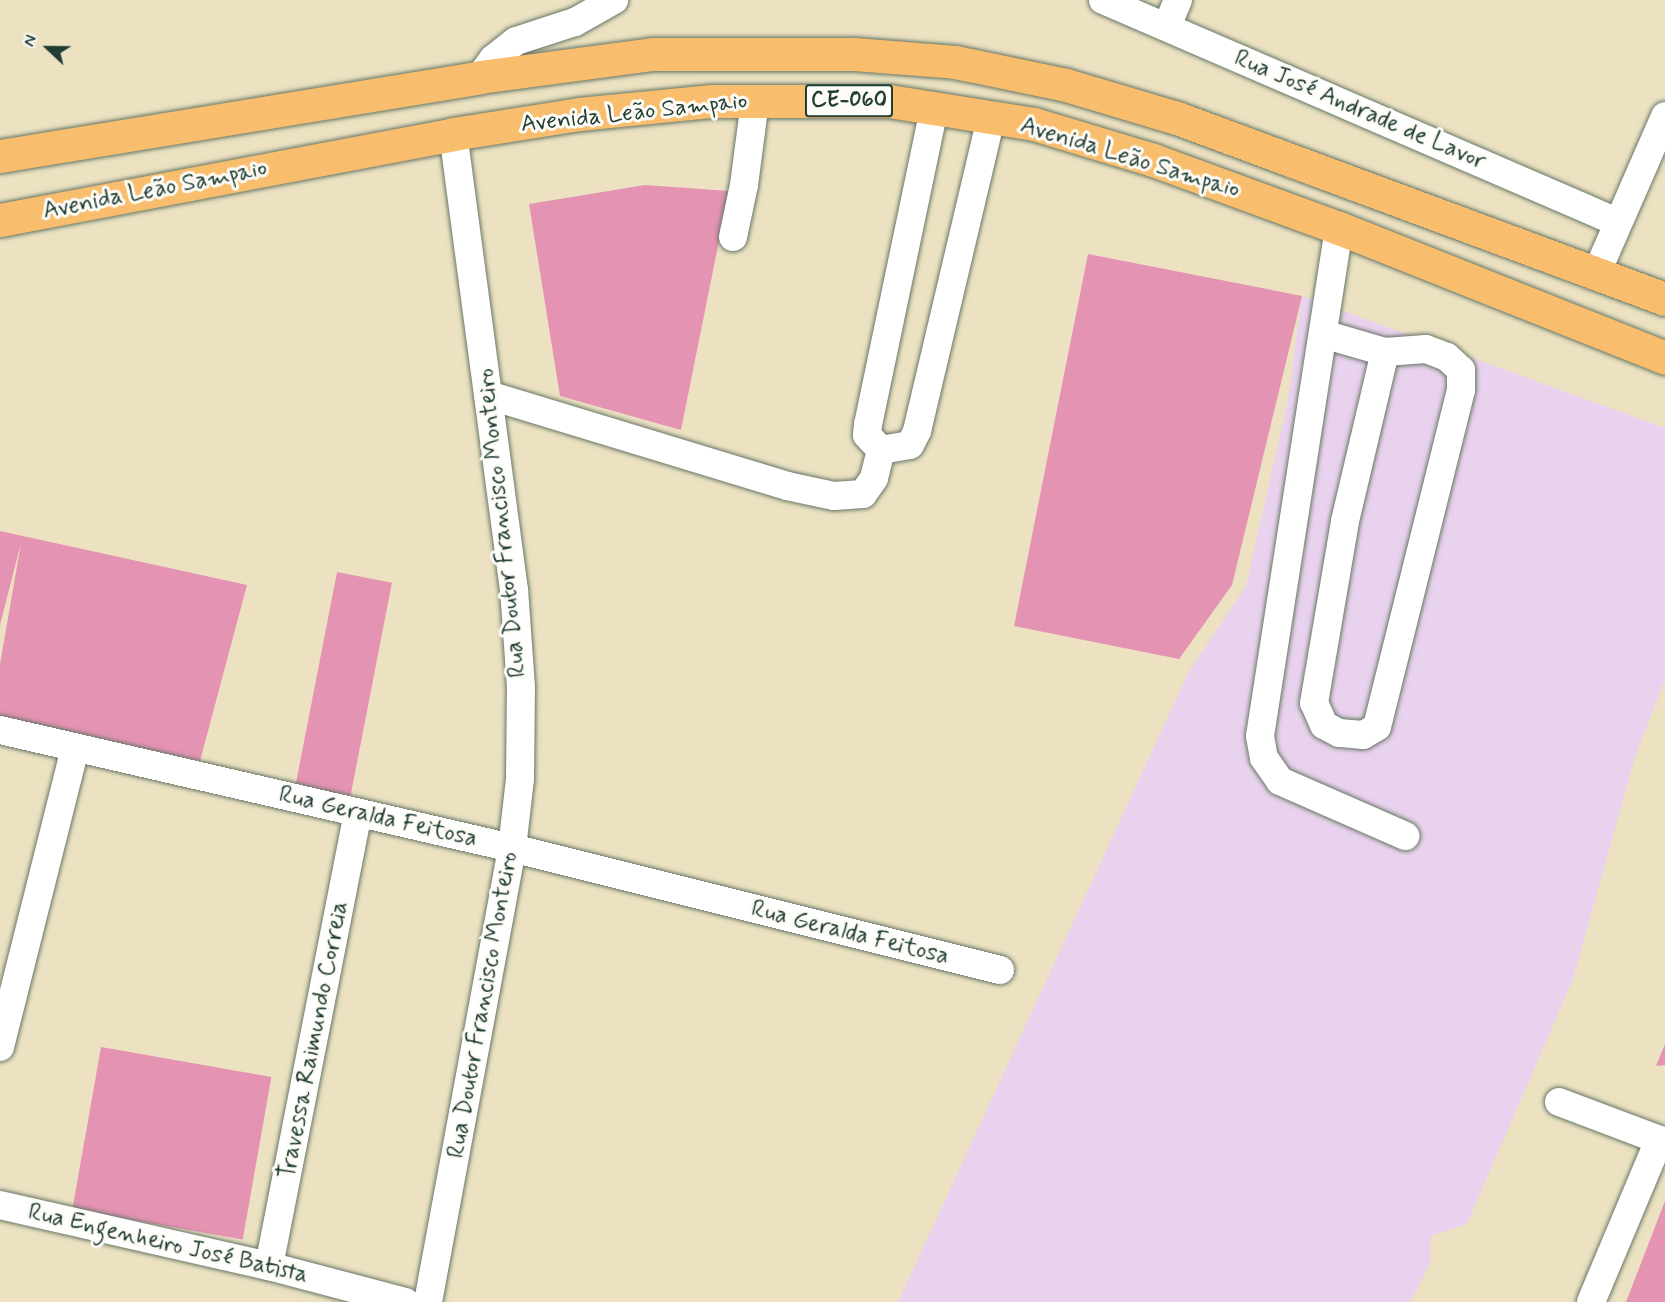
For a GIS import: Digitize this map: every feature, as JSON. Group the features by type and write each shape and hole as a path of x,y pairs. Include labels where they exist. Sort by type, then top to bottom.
{"highway":[{"name":"Avenida Leão Sampaio","path":"0,156 480,77 652,54 854,54 955,62 1066,85 1177,118 1665,299"},
{"name":"Avenida Leão Sampaio","path":"0,220 453,134 579,114 712,101 888,101 1034,124 1153,160 1339,228 1665,358"}],"street":[{"path":"480,77 493,59 516,41 583,19 614,0"},
{"name":"Rua José Andrade de Lavor","path":"1103,0 1617,222"},
{"path":"1167,26 1178,0"},
{"path":"733,237 744,185 755,101"},
{"path":"881,450 867,435 868,424 934,109"},
{"path":"1597,272 1665,116"},
{"path":"881,450 910,445 917,432 991,118"},
{"name":"Rua Doutor Francisco Monteiro","path":"428,1302 512,848 520,779 521,687 514,590 453,134"},
{"path":"1339,228 1260,736 1264,758 1281,781 1406,836"},
{"path":"1323,334 1385,352 1426,349 1447,357 1461,370 1461,390 1377,727 1363,735 1339,733 1324,725 1314,703 1345,521 1385,352"},
{"path":"488,395 775,482 834,496 863,494 874,478 881,450"},
{"name":"Rua Geralda Feitosa","path":"0,730 512,848 1000,970"},
{"path":"0,1047 75,748"},
{"name":"Travessa Raimundo Correia","path":"269,1266 358,813"},
{"path":"1559,1102 1662,1141 1591,1302"},
{"name":"Rua Engenheiro José Batista","path":"0,1205 269,1266 405,1302"}],"shaded area":[{"path":"1302,296 1665,428 1665,679 1635,757 1573,979 1467,1224 1431,1236 1430,1264 1410,1302 898,1302 1188,673 1246,586 1288,400"}],"building":[{"path":"645,185 729,191 681,430 560,396 529,204"},
{"path":"1088,254 1302,296 1232,585 1179,659 1014,626"},
{"path":"0,531 247,585 200,761 0,716 0,664 21,543 0,625"},
{"path":"337,572 392,583 351,796 296,785"},
{"path":"1665,1044 1665,1065 1656,1066"},
{"path":"101,1047 271,1077 243,1240 72,1209"},
{"path":"1665,1201 1665,1302 1626,1302"}]}
